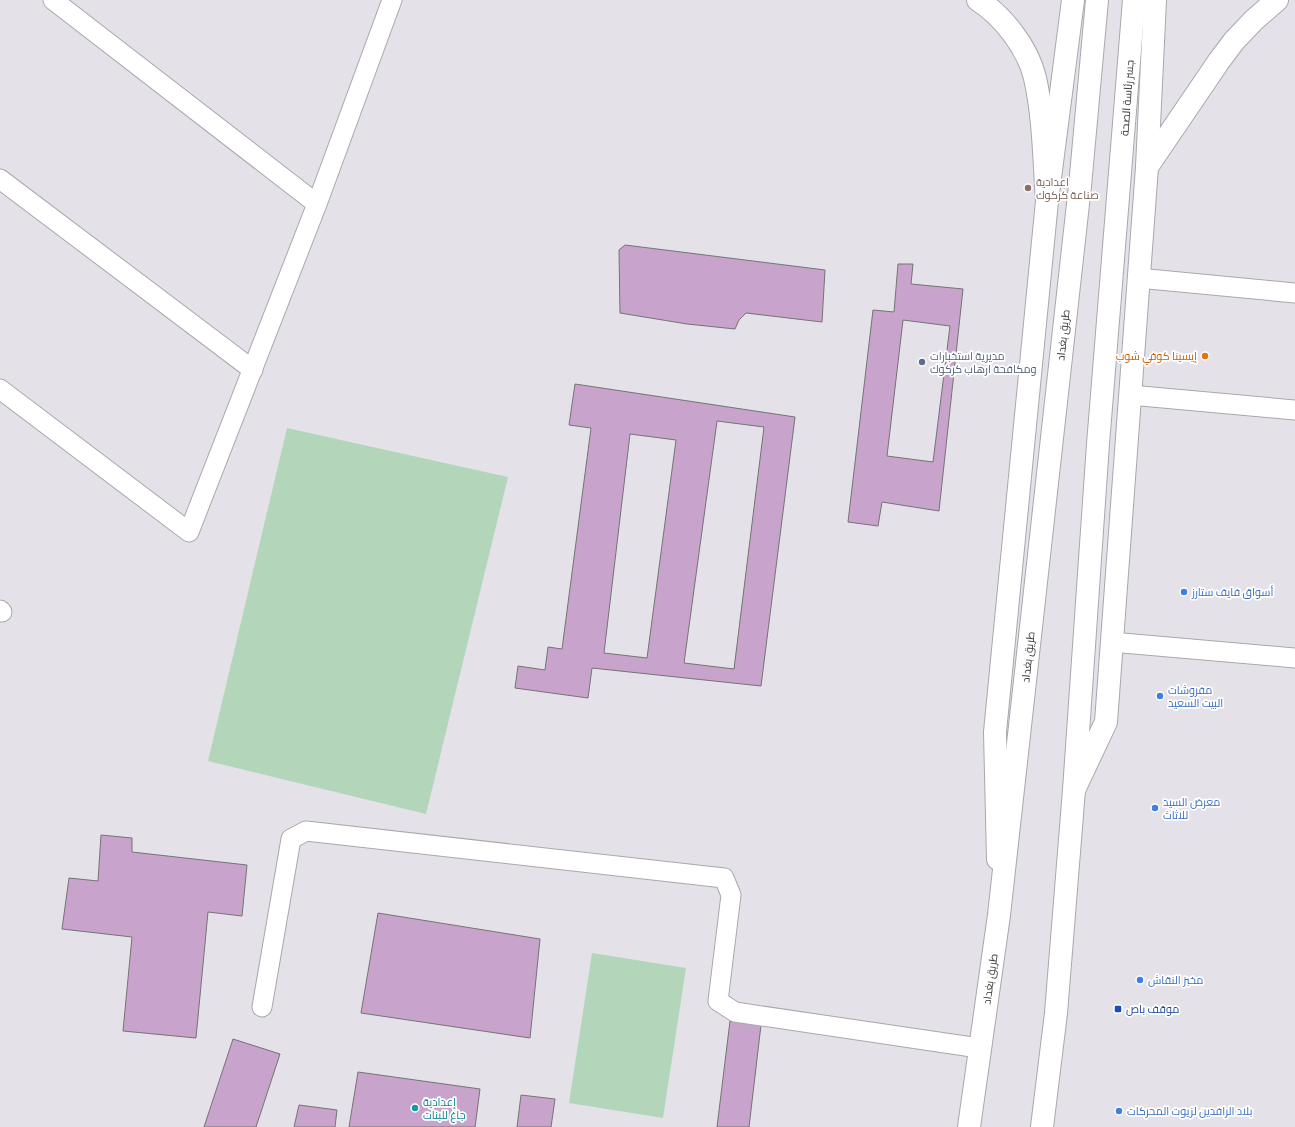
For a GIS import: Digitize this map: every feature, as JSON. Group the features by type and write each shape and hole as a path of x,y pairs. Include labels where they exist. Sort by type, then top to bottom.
{"main road":[{"path":"978,0 990,8 1007,25 1022,48 1034,77 1040,107 1047,201"},
{"path":"999,915 995,732 1047,201 1073,0"},
{"name":"طريق بغداد","path":"969,1127 999,915 1080,186 1097,0"},
{"name":"جسر رئاسة الصحة","path":"1074,790 1098,444 1134,0"},
{"path":"1042,1127 1056,1013 1074,790 1106,722 1147,167 1155,0"},
{"path":"1147,167 1234,41 1254,20 1277,0"}],"street":[{"path":"53,0 317,204"},
{"path":"0,388 189,532 317,204 392,0"},
{"path":"0,179 253,370"},
{"path":"1138,278 1295,293"},
{"path":"1130,395 1295,410"},
{"path":"1111,642 1295,658"},
{"path":"262,1006 291,839 306,831 724,878 731,895 718,1002 735,1012 980,1048"}],"green space":[{"path":"287,428 508,477 426,814 208,761"},
{"path":"592,953 686,968 663,1118 569,1103"}],"building":[{"path":"625,245 825,270 822,322 746,313 739,320 735,329 687,324 620,313 619,250"},
{"path":"898,264 913,264 911,284 963,289 939,511 882,502 878,526 848,522 873,310 894,312","holes":["903,320 950,326 933,462 887,456"]},
{"path":"575,384 795,417 761,686 592,668 588,698 515,688 518,666 545,670 548,647 562,649 591,428 569,425","holes":["717,421 764,427 734,669 684,663","630,434 676,440 647,658 604,653"]},
{"path":"101,835 132,838 132,852 247,865 242,916 208,912 196,1038 123,1031 132,937 62,929 69,878 98,881"},
{"path":"378,913 540,939 530,1038 361,1013"},
{"path":"730,1021 761,1025 749,1127 717,1127"},
{"path":"233,1039 280,1054 256,1127 204,1127"},
{"name":"إعدادية جاغ للبنات","path":"358,1072 480,1089 475,1127 349,1127"},
{"path":"521,1095 555,1099 551,1127 517,1127"},
{"path":"299,1105 337,1110 335,1127 294,1127"}],"place":[{"name":"اعدادية صناعة كركوك","path":"1028,188"},
{"name":"إيسينا كوفي شوب","path":"1205,356"},
{"name":"مديرية استخبارات ومكافحة ارهاب كركوك","path":"922,362"},
{"name":"أسواق فايف ستارز","path":"1184,592"},
{"name":"مفروشات البيت السعيد","path":"1160,696"},
{"name":"معرض السيد للاثاث","path":"1155,808"},
{"name":"مخبز النقاش","path":"1140,980"},
{"name":"موقف باص","path":"1118,1009"},
{"name":"إعدادية جاغ للبنات","path":"415,1108"},
{"name":"بلاد الرافدين لزيوت المحركات","path":"1119,1111"}]}
